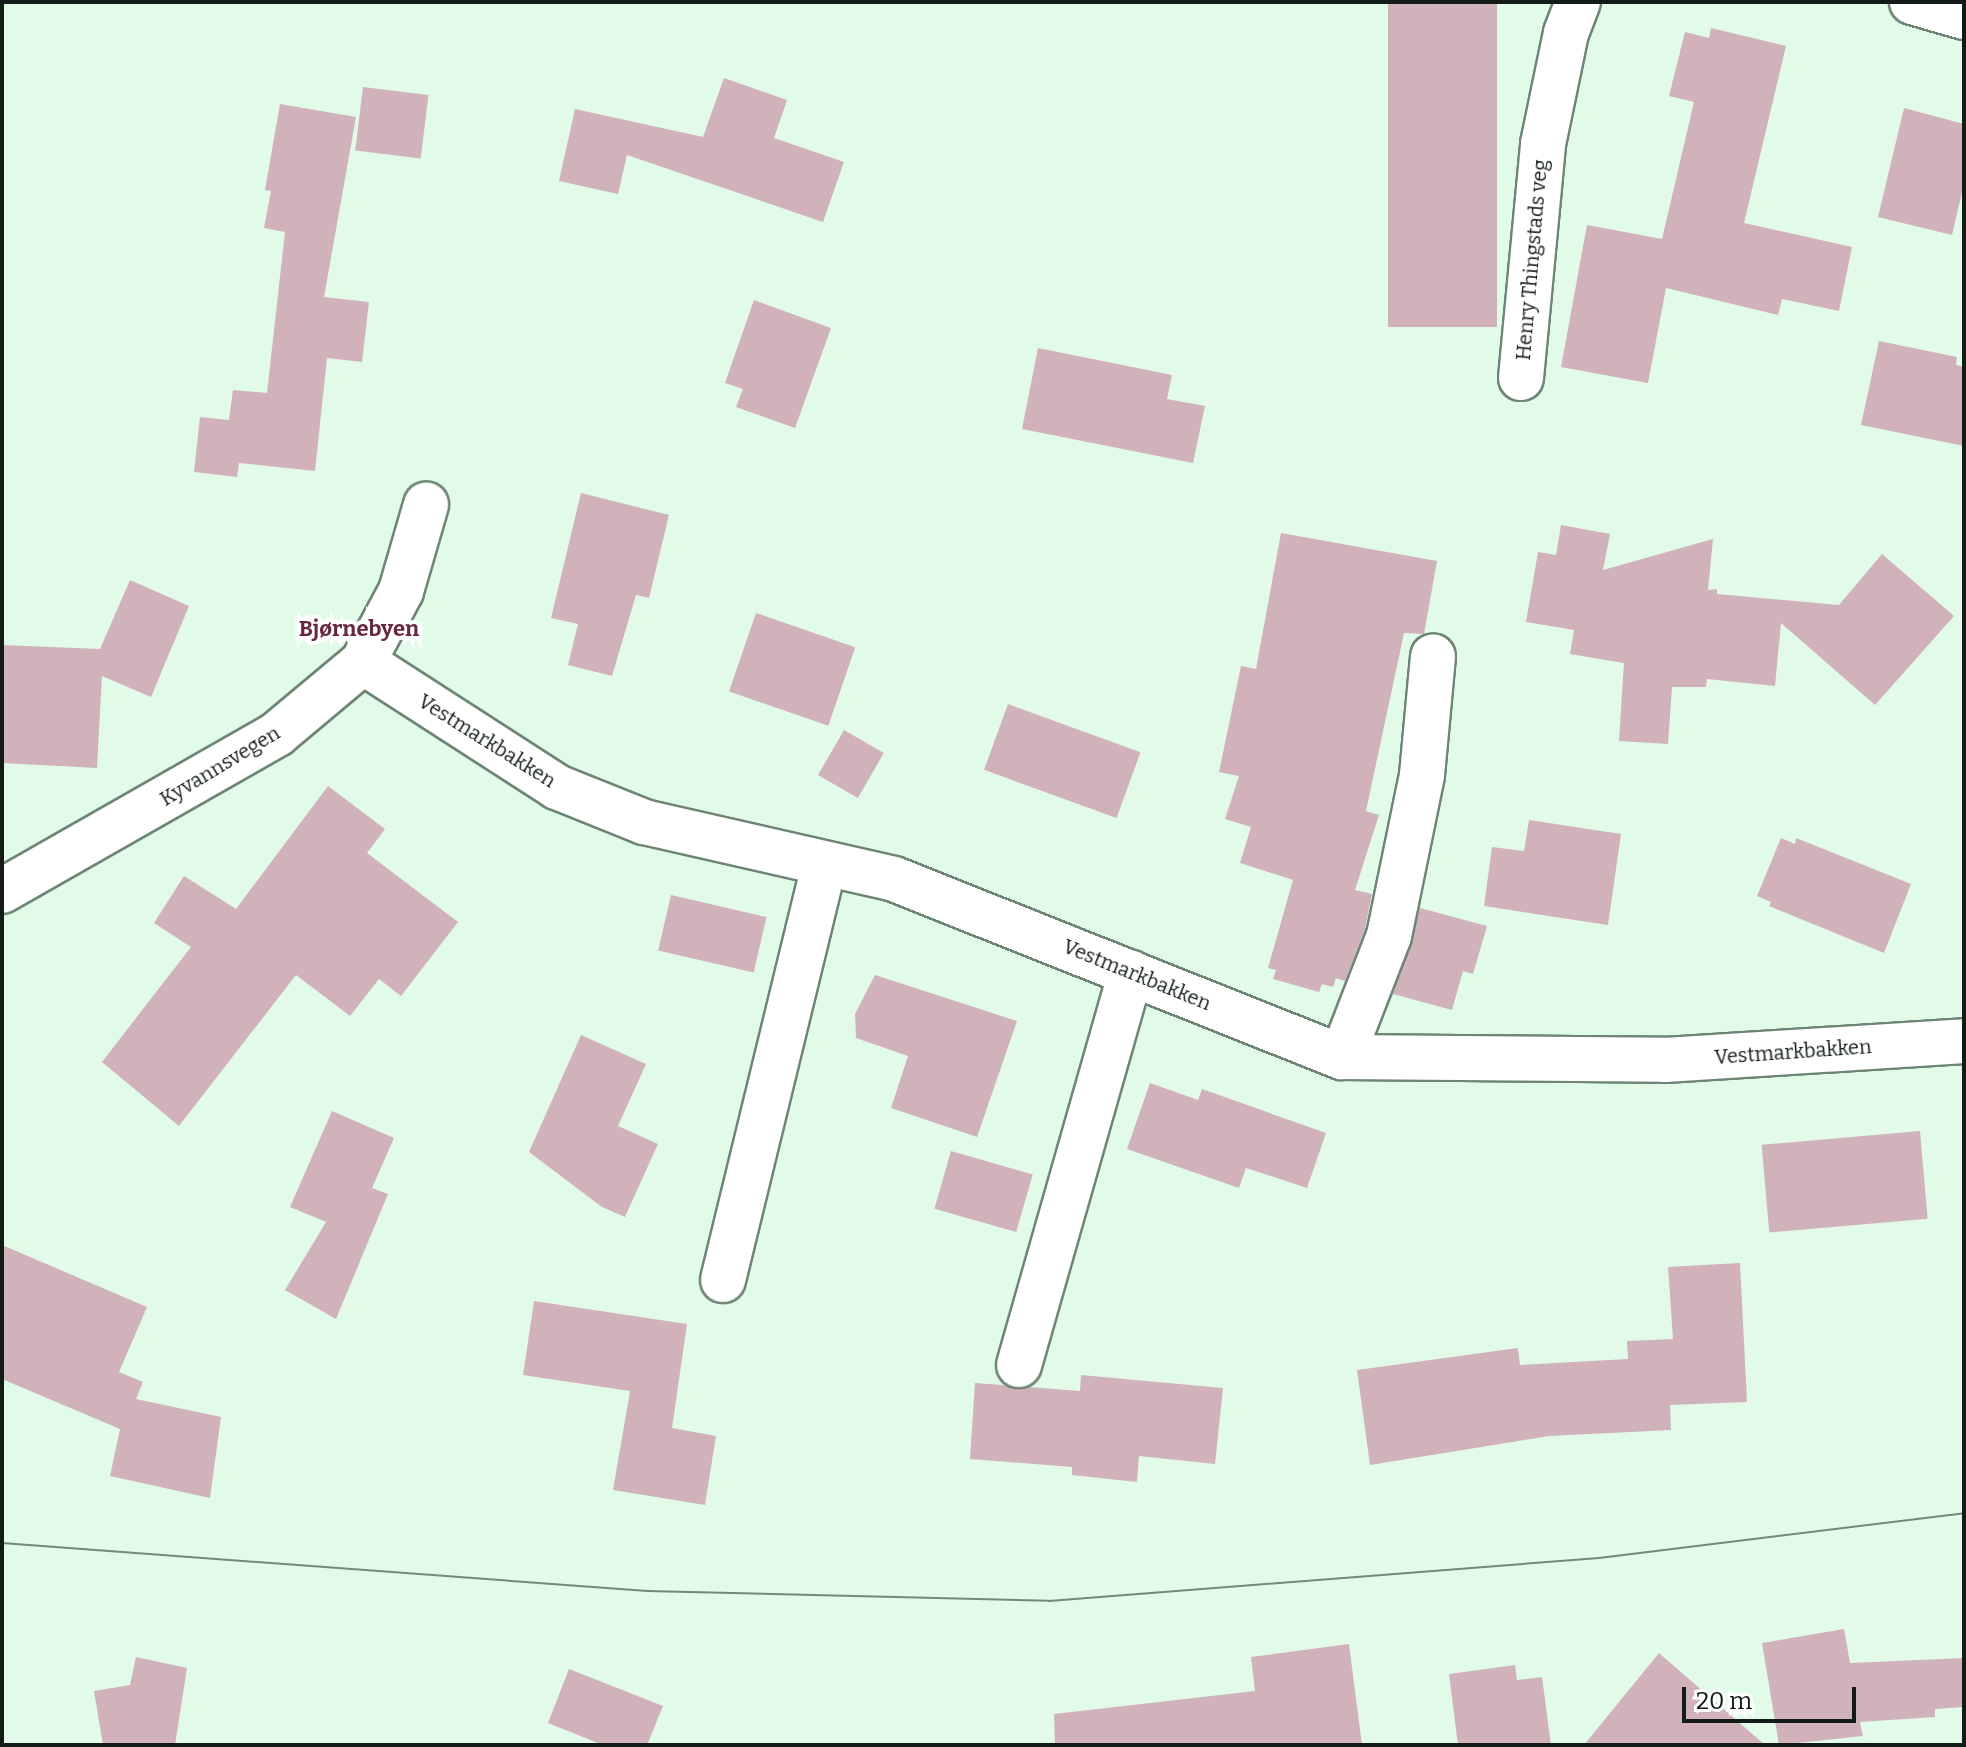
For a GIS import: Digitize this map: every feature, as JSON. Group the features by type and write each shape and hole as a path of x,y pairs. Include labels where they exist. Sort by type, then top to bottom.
{"street":[{"name":"Henry Thingstads veg","path":"1521,378 1532,218 1543,144 1566,33 1578,2"},
{"path":"1912,2 1964,17"},
{"name":"Kyvannsvegen","path":"2,891 277,734 363,662 401,591 426,505"},
{"path":"1342,1057 1389,936 1422,775 1433,657"},
{"name":"Vestmarkbakken","path":"363,662 557,787 644,822 894,879 1342,1057 1665,1060 1964,1041"},
{"path":"723,1280 824,865"},
{"path":"1019,1365 1131,973"}],"building":[{"path":"1388,2 1497,2 1497,327 1388,327"},
{"path":"1711,28 1786,46 1744,223 1852,247 1839,311 1782,299 1778,315 1666,288 1648,383 1561,367 1587,225 1662,239 1694,102 1669,96 1685,32 1709,38"},
{"path":"724,78 787,100 774,138 844,162 823,222 627,155 618,194 559,181 575,109 703,137"},
{"path":"363,87 429,95 421,159 355,151"},
{"path":"280,104 356,117 324,297 369,302 362,362 327,358 315,471 239,463 237,477 194,472 200,417 229,420 233,390 267,393 285,232 264,228 271,191 265,190"},
{"path":"1904,108 1964,124 1964,184 1952,235 1878,217"},
{"path":"754,300 831,328 795,428 736,407 743,389 725,383"},
{"path":"1879,341 1957,357 1956,365 1964,367 1964,446 1861,425"},
{"path":"1038,348 1172,375 1167,399 1205,406 1193,463 1022,429"},
{"path":"581,493 669,515 649,598 636,595 612,676 568,665 578,624 551,618"},
{"path":"1561,525 1610,534 1603,570 1713,539 1708,590 1717,589 1717,594 1839,605 1882,554 1954,616 1875,705 1781,623 1775,686 1707,679 1706,687 1672,687 1668,744 1619,741 1624,663 1570,654 1574,630 1526,622 1538,552 1556,555"},
{"path":"1281,533 1437,561 1424,634 1404,633 1366,811 1379,815 1355,890 1372,894 1365,929 1345,981 1336,978 1333,987 1322,984 1319,992 1273,979 1276,970 1268,968 1293,880 1240,863 1251,827 1225,819 1239,776 1219,772 1241,666 1256,669"},
{"path":"130,580 189,606 151,697 102,676 97,768 2,763 2,645 100,649"},
{"path":"756,613 855,647 828,726 729,691"},
{"path":"1008,704 1140,752 1117,818 984,770"},
{"path":"844,730 884,753 858,798 818,775"},
{"path":"328,786 385,829 367,853 458,922 401,996 379,979 350,1016 296,975 179,1126 102,1062 191,947 154,923 184,876 236,909"},
{"path":"1529,820 1621,834 1608,925 1484,906 1492,847 1524,851"},
{"path":"1781,838 1795,844 1796,838 1911,884 1884,953 1769,906 1771,902 1757,896"},
{"path":"671,895 766,917 754,973 658,951"},
{"path":"1420,908 1487,926 1473,974 1463,971 1452,1010 1393,994"},
{"path":"875,975 1017,1021 977,1137 891,1108 908,1056 856,1038 855,1014"},
{"path":"581,1035 646,1064 618,1126 658,1144 625,1217 602,1207 529,1152"},
{"path":"1150,1083 1198,1100 1202,1089 1326,1133 1307,1188 1246,1168 1239,1188 1127,1149"},
{"path":"332,1111 394,1138 372,1188 388,1194 336,1319 285,1290 326,1222 290,1207"},
{"path":"1920,1131 1928,1219 1769,1233 1762,1145"},
{"path":"951,1151 1033,1174 1016,1232 934,1209"},
{"path":"2,1245 147,1307 119,1372 143,1382 136,1399 221,1417 210,1498 110,1476 120,1429 2,1379"},
{"path":"1740,1263 1747,1402 1670,1405 1671,1430 1549,1436 1370,1465 1357,1370 1518,1348 1520,1365 1628,1359 1627,1341 1673,1339 1668,1267"},
{"path":"534,1301 687,1324 672,1428 716,1436 705,1505 613,1490 630,1391 523,1375"},
{"path":"1081,1375 1223,1388 1215,1464 1139,1456 1137,1482 1072,1475 1072,1467 970,1459 975,1383 1080,1391"},
{"path":"1844,1629 1850,1663 1964,1658 1964,1707 1935,1709 1935,1717 1860,1722 1863,1736 1779,1745 1762,1643"},
{"path":"1349,1644 1362,1745 1055,1745 1054,1714 1255,1691 1251,1657"},
{"path":"1659,1653 1765,1745 1584,1745"},
{"path":"136,1657 187,1668 175,1745 103,1745 94,1691 130,1685"},
{"path":"1515,1665 1517,1680 1542,1677 1551,1745 1458,1745 1449,1674"},
{"path":"569,1669 663,1706 647,1745 603,1745 548,1723"}],"tram line":[{"path":"2,1543 647,1591 1049,1601 1599,1558 1964,1513"}],"district":[{"name":"Bjørnebyen","path":"359,629"}]}
